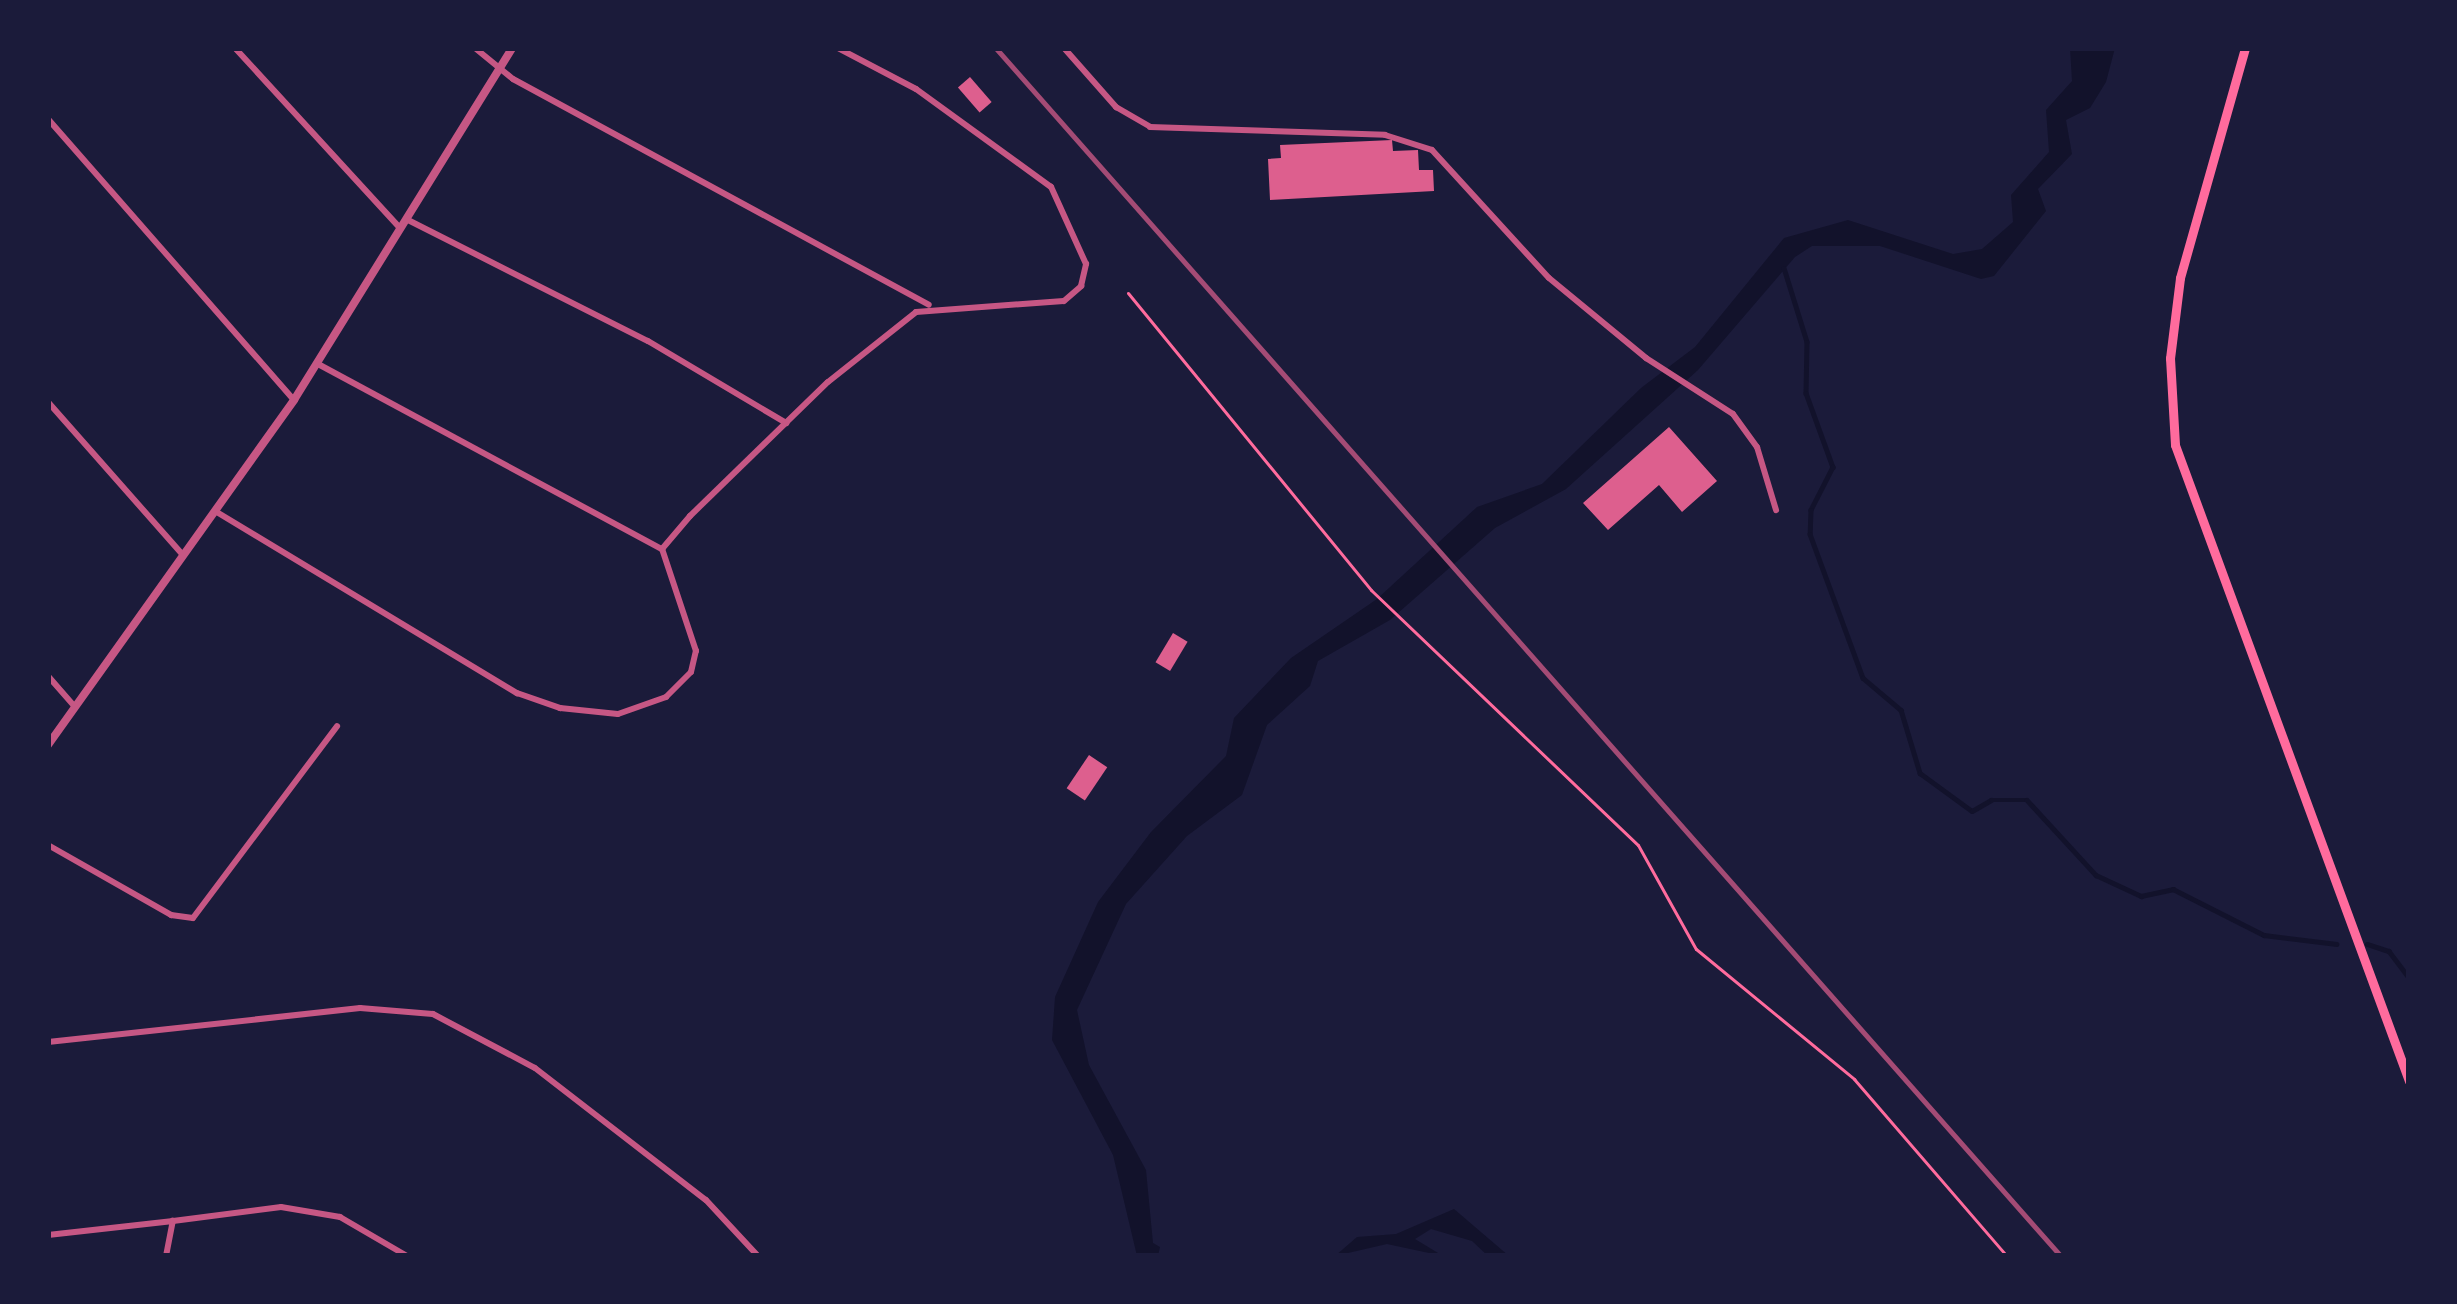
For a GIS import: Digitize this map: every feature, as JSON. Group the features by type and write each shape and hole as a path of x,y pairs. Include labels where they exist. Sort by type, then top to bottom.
{"main road":[{"path":"2245,48 2180,278 2170,358 2175,445 2409,1081"}],"street":[{"path":"235,48 403,224 648,341 786,423"},
{"path":"475,48 498,69 929,305 1074,296 1086,264 1051,187 916,89 838,48"},
{"path":"48,745 294,400 512,48"},
{"path":"1064,48 1116,107 1150,127 1385,135 1424,145 1549,278 1656,364 1733,414 1757,448 1776,511"},
{"path":"48,119 294,400"},
{"path":"662,549 786,423 929,305"},
{"path":"215,511 517,693 586,712 654,704 691,671 696,651 662,549 317,364"},
{"path":"48,402 183,555"},
{"path":"48,676 75,707"},
{"path":"48,845 171,915 193,918 337,726"},
{"path":"48,1042 360,1008 434,1014 535,1067 706,1200 758,1256"},
{"path":"48,1234 305,1208 340,1216 407,1256"},
{"path":"166,1256 172,1221"}],"path":[{"path":"1127,293 1371,590 1638,845 1696,949 1854,1078 2007,1256"}],"shaded area":[{"path":"2070,48 2115,48 2106,82 2090,108 2066,120 2072,154 2038,189 2046,211 1994,276 1981,279 1880,246 1812,246 1795,257 1698,370 1566,489 1495,528 1390,620 1318,661 1310,686 1267,725 1242,795 1187,836 1126,904 1077,1010 1089,1065 1146,1170 1153,1243 1160,1247 1158,1256 1137,1256 1113,1155 1052,1040 1055,997 1098,902 1151,832 1226,756 1234,718 1291,658 1377,599 1477,507 1542,484 1641,388 1695,347 1784,238 1848,220 1953,254 1982,249 2013,222 2011,195 2049,152 2046,110 2072,81"},
{"path":"1454,1209 1509,1256 1488,1256 1472,1241 1431,1229 1415,1239 1443,1256 1387,1244 1335,1256 1357,1237 1396,1234"}],"building":[{"path":"970,77 992,102 980,112 958,87"},
{"path":"1392,140 1393,151 1418,150 1419,170 1433,170 1434,191 1270,200 1268,159 1281,158 1280,145"},
{"path":"1669,427 1717,481 1682,512 1659,485 1608,530 1583,503"},
{"path":"1173,633 1188,642 1170,671 1155,662"},
{"path":"1089,755 1107,767 1085,800 1067,788"}],"waterway":[{"path":"1784,268 1807,342 1806,393 1833,467 1811,510 1810,534 1863,678 1901,710 1920,773 1972,811 1991,800 2027,800 2096,875 2141,896 2173,889 2264,935 2336,944"},
{"path":"2367,944 2389,951 2409,978"}],"railway":[{"path":"996,48 2061,1256"}]}
